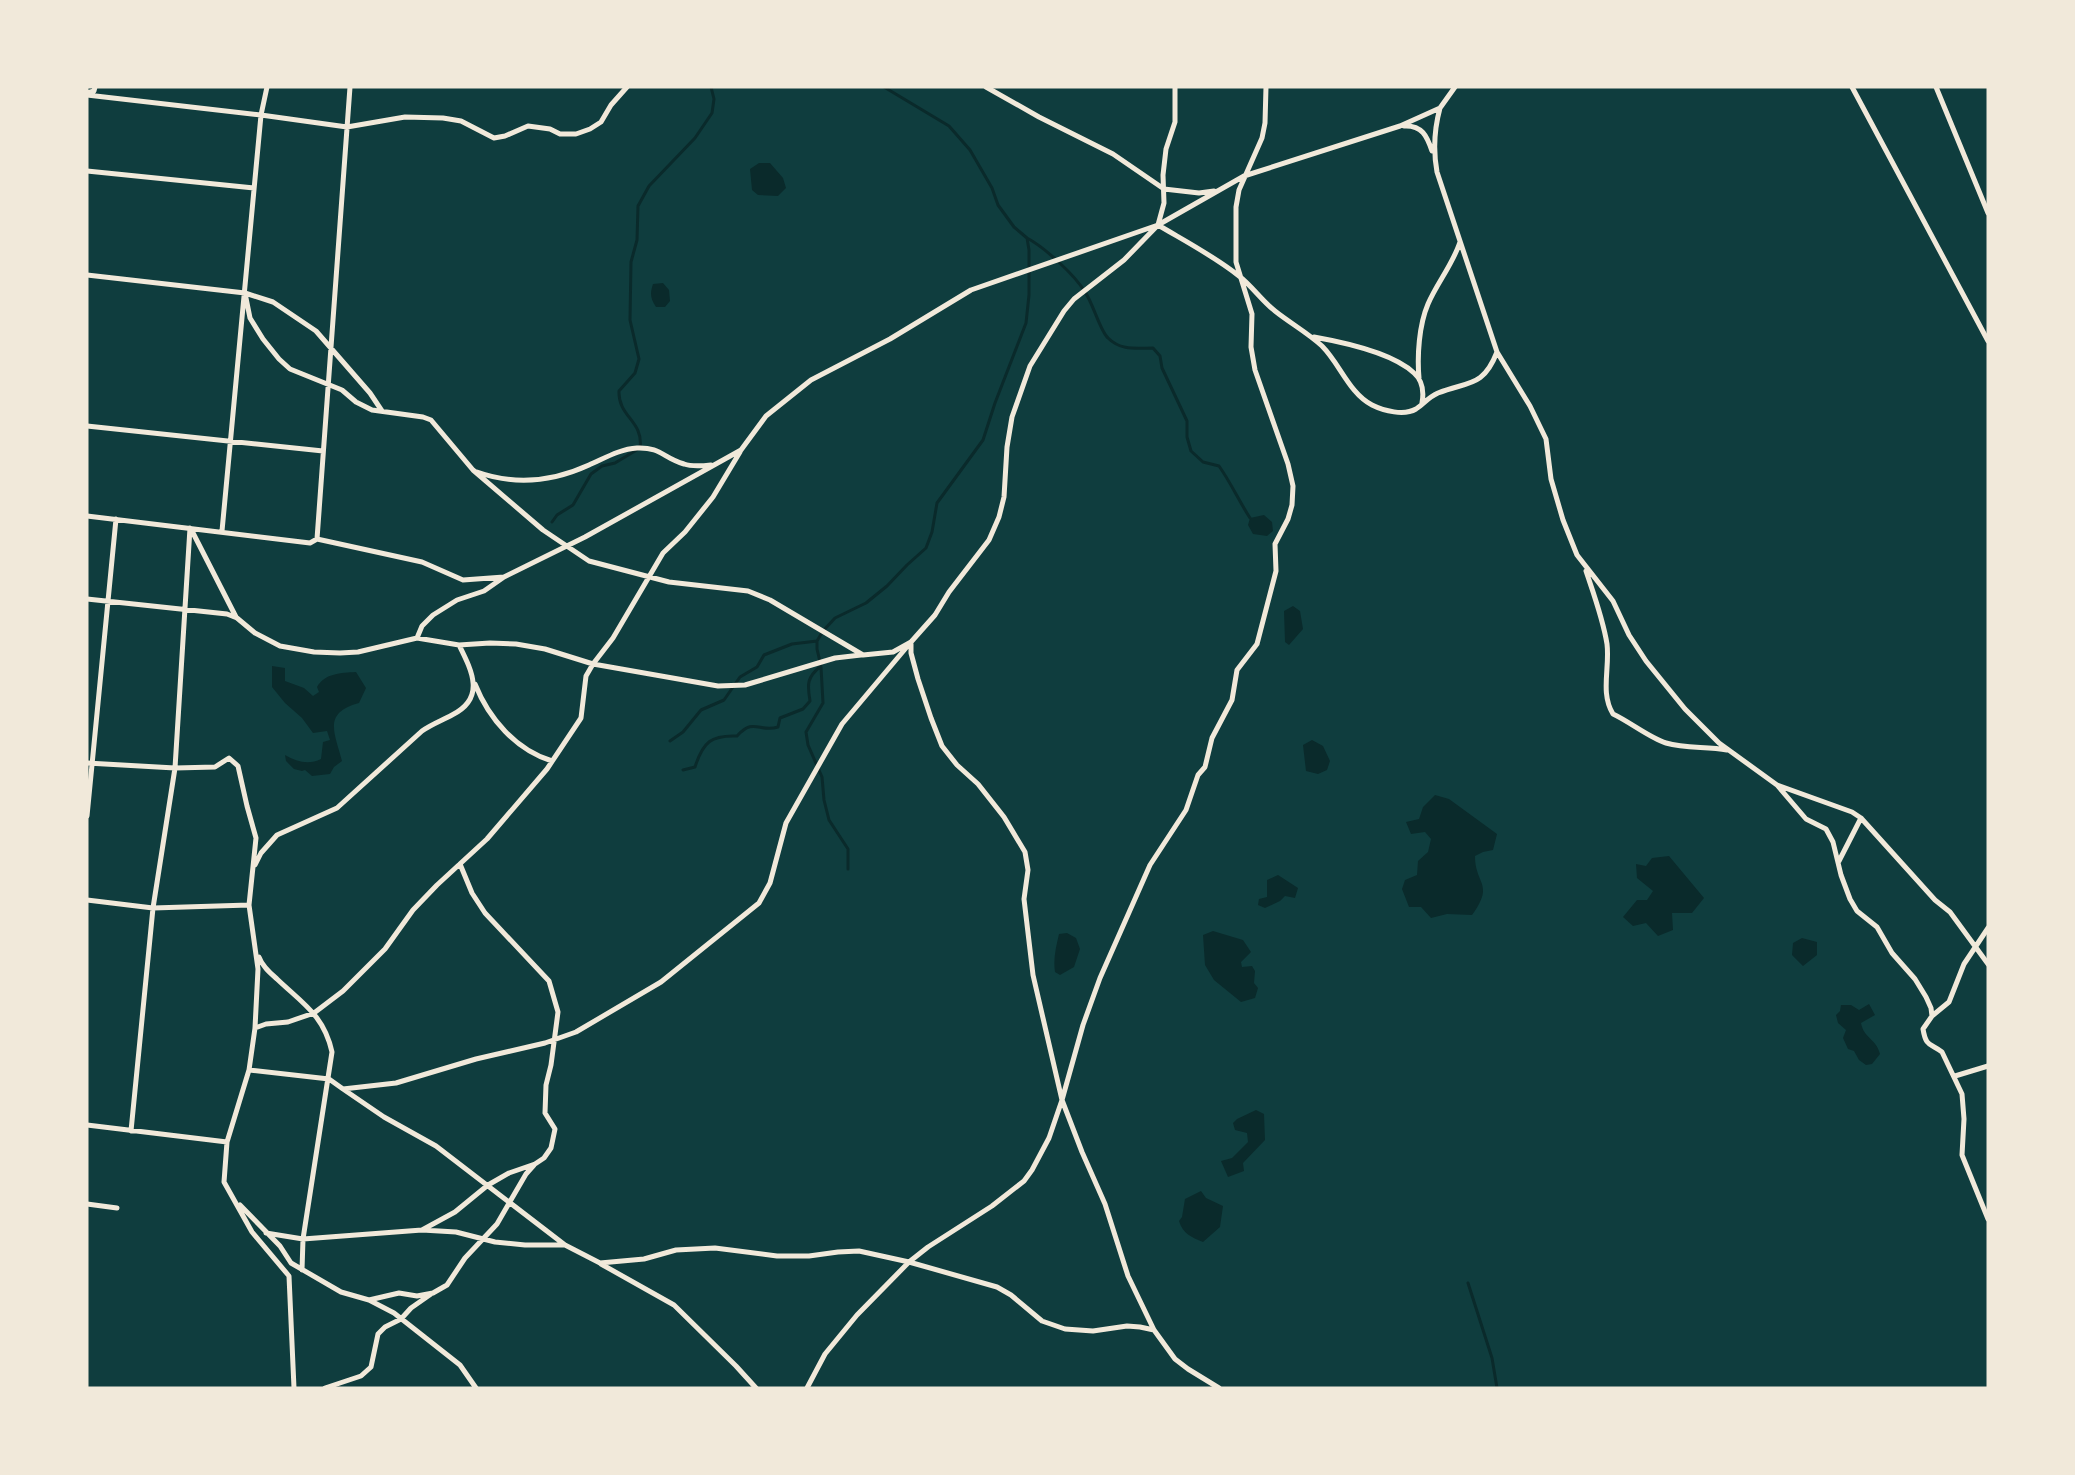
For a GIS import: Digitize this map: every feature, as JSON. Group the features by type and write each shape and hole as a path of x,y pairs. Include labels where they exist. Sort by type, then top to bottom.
{"street":[{"path":"87,94 94,91 95,87"},
{"path":"222,531 261,115 267,87"},
{"path":"317,539 350,87"},
{"path":"87,94 347,127 405,117 427,117 461,121 494,138 528,126 550,129 560,134 576,134 590,129 601,122 611,105 627,87"},
{"path":"986,87 1039,117 1113,154 1164,189 1199,193 1219,190"},
{"path":"343,1089 396,1083 555,1039 593,1023 661,982 759,903 770,883 786,823 842,724 935,615 949,592 989,540 999,517 1004,497 1007,447 1012,417 1030,366 1074,299 1124,260 1158,225 1164,203 1166,149 1175,122 1175,87"},
{"path":"807,1388 825,1354 857,1315 909,1262 928,1247 992,1206 1024,1181 1032,1170 1049,1138 1083,1024 1100,978 1150,865 1186,810 1198,776 1205,767 1212,738 1232,700 1237,670 1257,644 1276,571 1275,544 1288,519 1292,505 1293,486 1288,464 1255,370 1251,347 1252,314 1236,262 1236,207 1239,190 1258,148 1265,123 1266,87"},
{"path":"1434,155 1435,126 1440,108 1455,87"},
{"path":"1936,87 1988,213"},
{"path":"1852,88 1988,341"},
{"path":"255,1028 266,1024 288,1022 315,1013 360,976 385,950 413,910 436,885 487,839 552,761 581,718 586,676 613,638 663,553 685,532 713,497 741,450 766,416 811,380 890,339 971,290 1158,225 1244,176 1400,126 1440,108"},
{"path":"1400,126 1412,126 1427,136 1440,182 1497,352 1530,406 1546,439 1551,479 1563,520 1584,567 1604,629 1607,648 1605,695 1608,707 1613,714 1663,742 1678,746 1728,750"},
{"path":"87,171 254,188"},
{"path":"1158,225 1239,276 1273,310 1312,337 1324,348 1357,394 1371,405 1404,412 1416,409 1426,399 1438,393 1468,385 1483,377 1497,352"},
{"path":"1422,403 1424,393 1419,378 1419,351 1427,306 1457,253 1461,241"},
{"path":"87,275 245,293 273,302 316,331 370,393 382,411"},
{"path":"245,293 250,318 279,359 297,373 342,390 356,402 372,410 431,420 473,470 566,546 590,561 647,578 710,588 748,591 770,600 863,655"},
{"path":"1312,337 1352,344 1372,351 1408,368 1419,378"},
{"path":"87,426 322,451"},
{"path":"473,470 498,479 558,478 620,451 636,448 656,449 687,466 712,465"},
{"path":"417,638 422,626 433,615 457,600 484,591 504,577 566,546 741,450"},
{"path":"87,516 310,543 317,539 422,562 463,580 504,577"},
{"path":"87,816 90,763 116,519"},
{"path":"131,1131 153,908 175,768 190,528"},
{"path":"190,528 237,618"},
{"path":"1584,567 1613,601 1629,635 1657,676 1685,709 1728,750 1778,785 1852,812 1861,818 1935,900 1950,912 1988,964"},
{"path":"87,599 227,614 280,646 314,652 358,652 417,638 459,645 516,644 545,649 593,664 718,686 745,685 835,658 882,655 911,642"},
{"path":"911,642 911,653 918,679 930,718 942,746 1004,816 1025,852 1028,870 1024,899 1033,975 1062,1100 1105,1204 1128,1276 1154,1330 1175,1359 1219,1388"},
{"path":"459,645 483,704 495,721 527,749 540,758 552,761"},
{"path":"253,870 261,853 277,836 337,808 422,731 434,722 453,715 467,704 473,696 474,683"},
{"path":"90,763 175,768 215,767 230,758 238,765 256,838 249,905 258,969 255,1028 249,1070 227,1142 224,1182 252,1232 289,1276 294,1388"},
{"path":"1778,785 1806,819 1826,829 1839,861 1847,891 1857,911 1877,927 1892,954 1926,997 1932,1016"},
{"path":"1839,861 1861,818"},
{"path":"326,1388 361,1376 371,1366 378,1334 385,1327 401,1319 411,1308 447,1285 465,1258 497,1224 525,1174 544,1158 551,1148 555,1129 545,1113 546,1084 558,1012 549,981 485,913 472,893 460,864"},
{"path":"87,900 153,908 249,905"},
{"path":"1988,928 1956,979 1949,1002 1932,1016 1923,1029 1924,1037 1931,1047 1942,1052 1962,1094 1964,1119 1962,1155 1988,1219"},
{"path":"255,946 261,963 315,1013 326,1031 332,1052 303,1239 302,1270"},
{"path":"1955,1076 1988,1066"},
{"path":"249,1070 329,1079 384,1117 436,1146 564,1245 675,1305 756,1388"},
{"path":"87,1125 227,1142"},
{"path":"422,1230 455,1212 488,1185 509,1173 535,1164"},
{"path":"224,1182 242,1208 280,1246 291,1263 341,1292 369,1300 394,1313 460,1365 476,1388"},
{"path":"87,1204 117,1208"},
{"path":"266,1233 303,1239 422,1230 456,1232 484,1240 525,1245 564,1245"},
{"path":"600,1263 644,1259 676,1250 715,1248 788,1256 859,1251 909,1262 997,1287 1011,1295 1042,1321 1065,1329 1093,1331 1127,1326 1154,1330"},
{"path":"369,1300 399,1293 417,1296 433,1293"}],"water":[{"path":"759,163 770,163 783,178 786,188 778,196 758,195 752,190 750,169"},
{"path":"663,283 669,290 670,301 665,307 656,307 651,293 652,287 653,284"},
{"path":"1264,515 1272,522 1273,531 1267,536 1253,534 1248,525 1250,518"},
{"path":"1293,606 1300,611 1303,629 1289,645 1285,642 1284,611"},
{"path":"272,666 285,668 285,681 304,688 313,696 319,692 317,687 320,682 339,673 356,672 366,688 359,703 347,707 336,718 335,733 342,761 334,767 330,774 312,776 305,770 294,769 286,761 285,755 303,762 321,759 323,742 330,740 327,731 313,733 272,687"},
{"path":"1312,740 1323,746 1330,761 1327,770 1318,774 1306,771 1303,745"},
{"path":"1435,795 1449,799 1497,834 1493,850 1475,856 1483,890 1479,904 1472,915 1447,914 1431,918 1421,907 1409,907 1402,889 1405,880 1417,875 1418,861 1428,852 1431,839 1425,832 1411,834 1406,822 1419,819 1423,807"},
{"path":"1669,856 1704,898 1692,913 1672,913 1673,930 1658,936 1646,923 1633,926 1623,917 1637,900 1647,900 1653,891 1637,878 1636,864 1646,866 1652,858"},
{"path":"1278,875 1298,888 1295,898 1285,896 1265,908 1258,905 1259,899 1267,897 1267,880"},
{"path":"1213,931 1243,940 1251,952 1241,962 1242,967 1252,966 1255,971 1254,983 1258,988 1255,998 1241,1002 1214,980 1205,965 1203,935"},
{"path":"1067,933 1076,938 1080,949 1074,967 1060,975 1055,972 1056,948 1059,934"},
{"path":"1802,938 1817,942 1817,955 1803,966 1792,955 1793,943"},
{"path":"1869,1004 1875,1015 1861,1023 1880,1054 1872,1064 1866,1065 1859,1060 1854,1051 1848,1049 1843,1038 1846,1030 1838,1023 1836,1015 1841,1005 1851,1005 1859,1010"},
{"path":"1256,1110 1264,1114 1265,1140 1243,1163 1244,1171 1228,1177 1221,1161 1232,1158 1248,1142 1247,1133 1235,1130 1233,1123"},
{"path":"1201,1191 1206,1198 1223,1206 1220,1227 1203,1242 1185,1232 1179,1221 1182,1217 1185,1199"}],"waterway":[{"path":"552,522 557,515 573,505 591,474 602,466 615,463 640,448 638,431 622,407 619,391 635,373 639,359 630,320 631,262 637,240 638,206 649,186 695,138 712,113 714,99 711,87"},
{"path":"683,770 695,767 701,751 714,739 737,736 752,726 778,727 780,718 803,709 810,701 809,681 821,666 817,641 823,631 835,618 866,603 926,548 932,532 937,503 983,440 1026,323 1029,295 1027,238 1014,227 998,205 992,188 970,150 949,126 884,87"},
{"path":"1027,238 1059,262 1080,285 1108,338 1123,347 1153,348 1160,356 1162,368 1187,421 1187,437 1191,451 1203,462 1219,466 1250,518"},
{"path":"670,741 683,732 701,710 724,700 740,677 757,667 764,655 792,644 817,641"},
{"path":"821,667 823,703 806,732 808,745 822,777 829,820 848,849 848,869"},
{"path":"1468,1283 1492,1358 1497,1388"}]}
